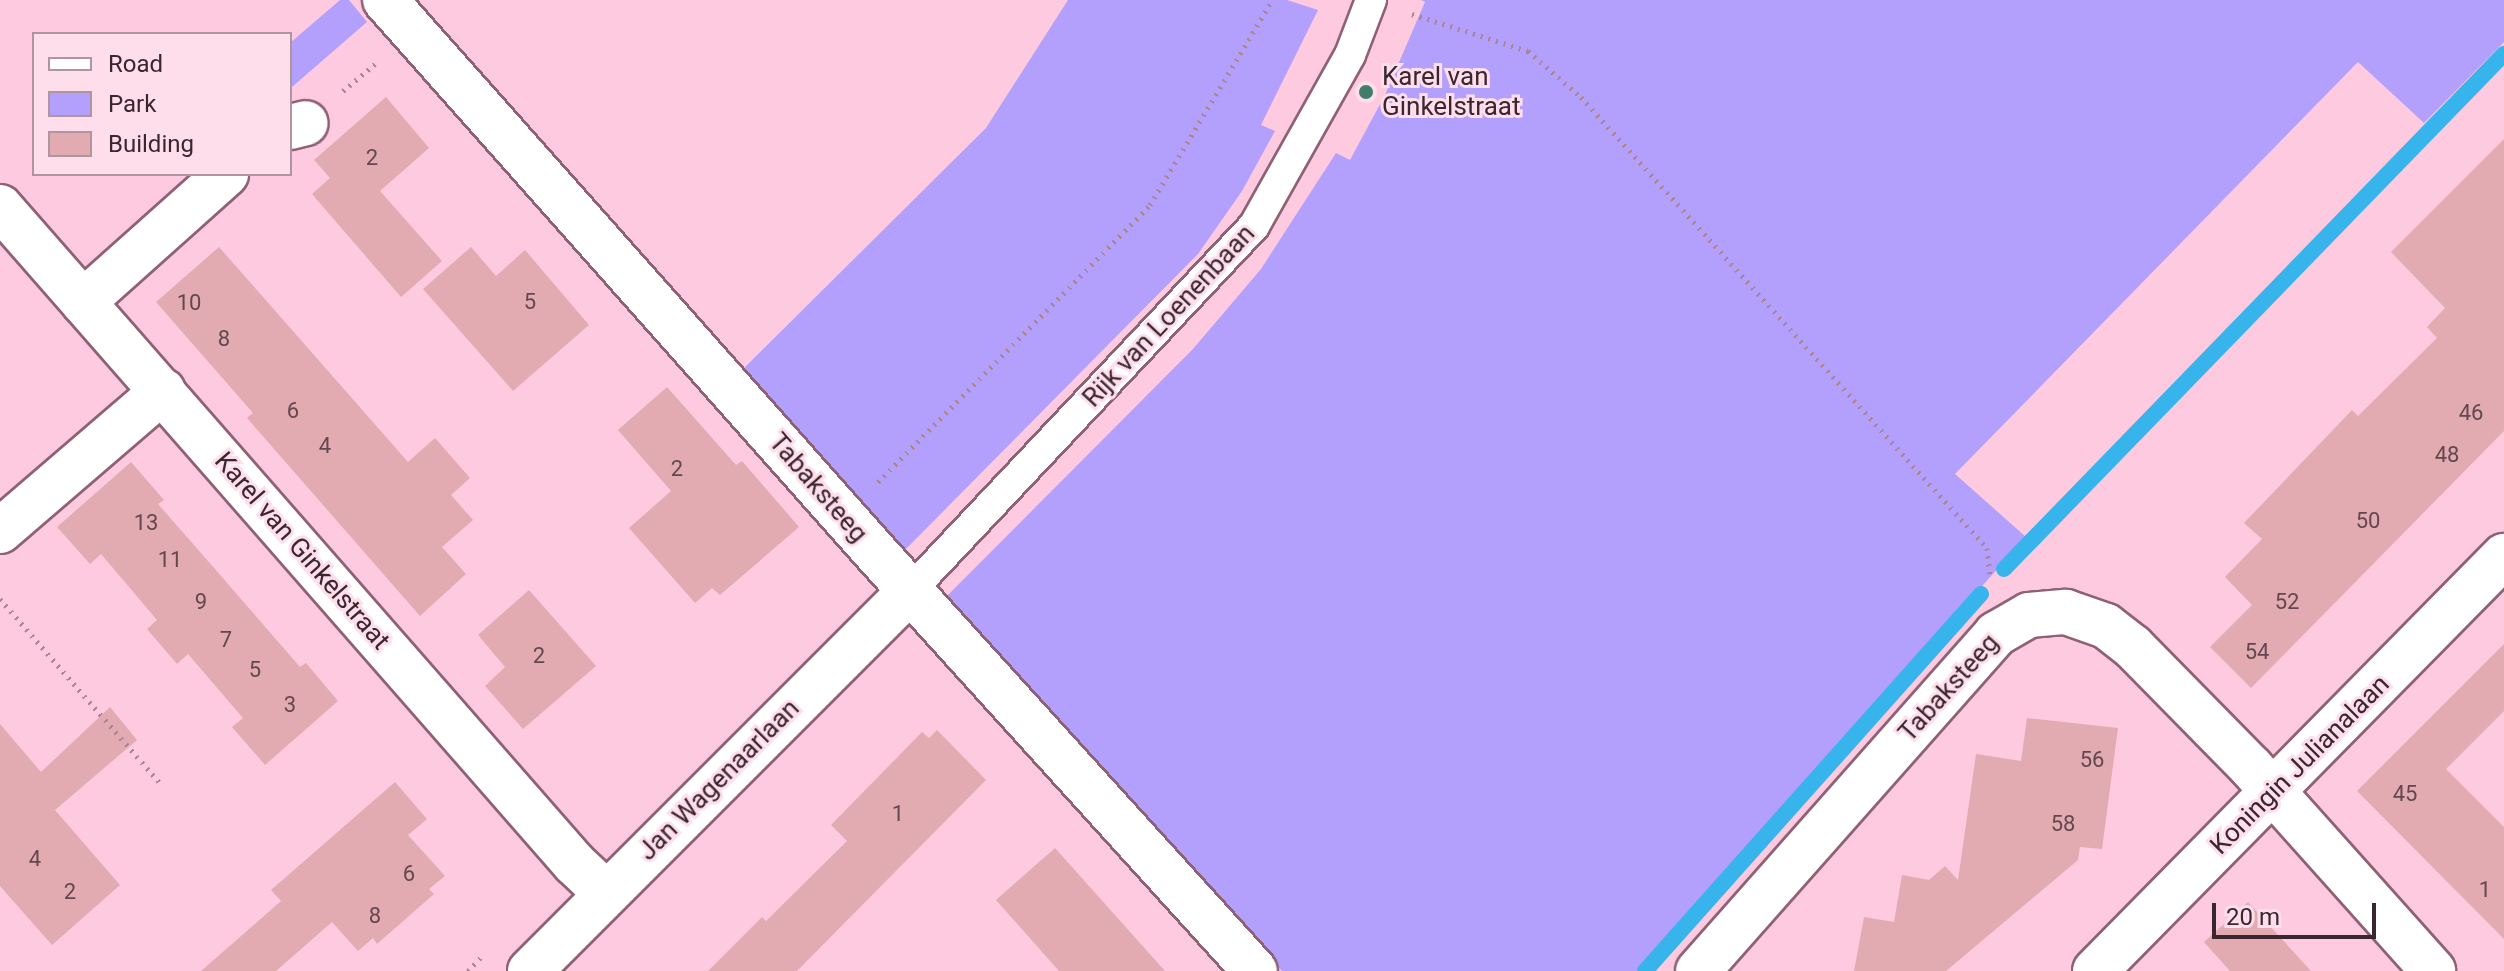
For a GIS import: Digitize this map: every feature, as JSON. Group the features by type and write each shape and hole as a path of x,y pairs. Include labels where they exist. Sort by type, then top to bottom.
{"street":[{"name":"Tabaksteeg","path":"399,15 910,591 1255,971"},
{"path":"83,302 224,176"},
{"name":"Karel van Ginkelstraat","path":"0,207 574,863 606,893"},
{"path":"0,531 163,391"},
{"name":"Koningin Julianalaan","path":"2095,971 2274,793 2504,556"},
{"name":"Jan Wagenaarlaan","path":"539,968 606,893 910,591"},
{"name":"Tabaksteeg","path":"1698,971 1989,640 2005,627 2029,615 2066,612 2093,619 2118,634 2274,793 2433,971"}],"lane":[{"name":"Rijk van Loenenbaan","path":"910,591 1254,226 1350,55 1371,1"}],"path":[{"path":"844,517 1150,205 1272,0"},
{"path":"1371,1 1528,51 1581,97 1987,548 1989,577 2029,615"},
{"path":"298,125 399,15"},
{"path":"0,599 160,783"}],"green space":[{"path":"340,0 349,0 367,22 292,87 292,41"},
{"path":"1068,0 1287,0 1318,10 1261,125 1275,131 1242,191 1198,254 901,554 738,374 986,128"},
{"path":"1421,0 2504,0 2504,42 2424,123 2358,62 1955,474 2026,537 1637,971 1282,971 941,602 1193,349 1261,269 1336,153 1350,160 1385,95 1425,2"}],"building":[{"path":"386,97 429,148 380,191 442,261 401,297 312,194 330,178 314,160"},
{"path":"2504,139 2504,431 2251,688 2210,647 2252,605 2225,577 2262,539 2244,523 2352,410 2358,416 2437,338 2427,327 2445,308 2391,252"},
{"path":"219,247 408,462 435,438 470,478 451,495 473,520 442,547 466,574 420,616 247,418 253,413 156,302"},
{"path":"471,247 496,276 525,250 589,325 513,391 423,289"},
{"path":"667,387 736,465 742,461 799,527 720,595 712,588 695,603 629,528 671,491 618,430"},
{"path":"131,462 164,500 158,504 300,667 306,663 338,701 265,765 232,727 243,718 188,654 177,664 147,629 157,620 101,554 90,564 57,527"},
{"path":"529,590 596,666 523,729 485,686 505,667 478,635"},
{"path":"2504,644 2504,711 2446,769 2504,827 2504,939 2357,791"},
{"path":"110,707 137,740 55,810 120,885 52,945 0,886 0,724 41,772"},
{"path":"2027,718 2118,728 2102,849 2080,847 2078,860 1946,971 1854,971 1864,917 1894,922 1902,875 1929,880 1945,866 1958,880 1976,754 2021,761"},
{"path":"937,730 986,780 797,971 708,971 762,917 766,921 847,841 831,825 922,732 929,738"},
{"path":"395,782 427,819 408,835 445,876 429,889 434,894 377,944 373,938 358,951 332,922 276,971 201,971 281,901 271,890"},
{"path":"1055,848 1165,971 1059,971 996,900"},
{"path":"2248,902 2311,971 2230,971 2204,942"}],"waterway":[{"path":"2004,569 2504,54"},
{"path":"1645,971 1981,594"}],"place":[{"name":"Karel van Ginkelstraat","path":"1366,92"}]}
